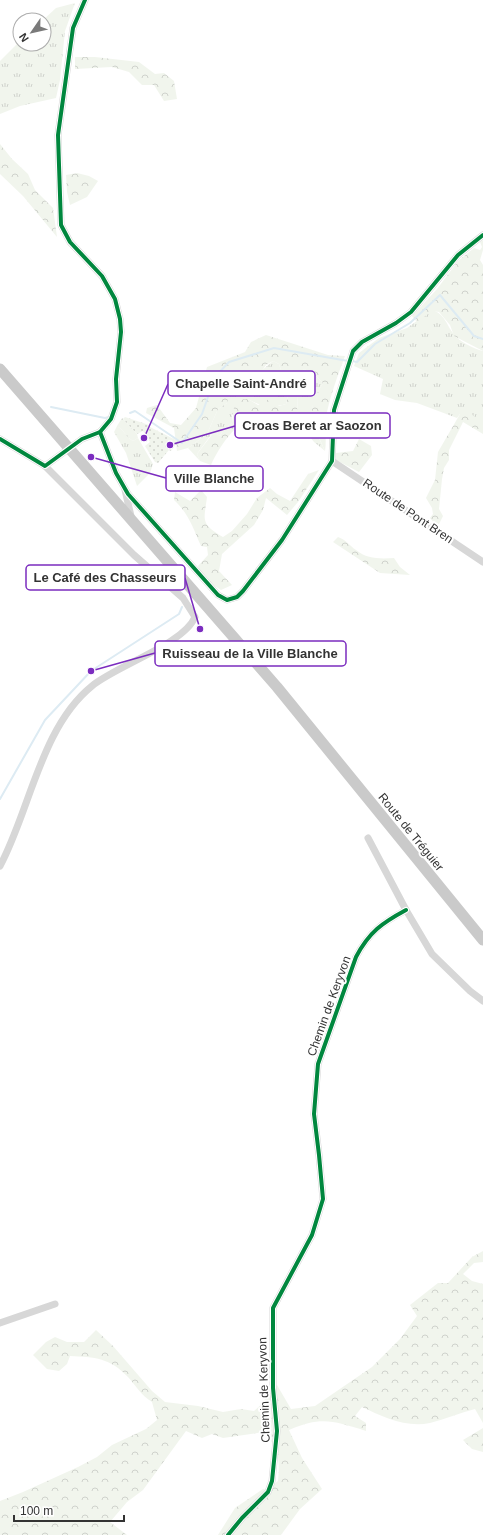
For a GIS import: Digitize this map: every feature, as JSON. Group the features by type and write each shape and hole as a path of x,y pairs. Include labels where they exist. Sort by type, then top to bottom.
{"main road":[{"name":"Route de Tréguier","path":"0,369 277,686 483,940"}],"street":[{"path":"45,466 82,439 100,432 111,419 117,406 116,379 121,340 120,319 115,299 107,284 70,242 63,230 60,196 58,135 73,28 85,0"},
{"path":"100,432 116,473 125,487 210,587 222,598 232,599 243,592 282,540 332,461 334,410 353,351 362,342 410,312 458,255 483,235"},
{"path":"0,439 45,466 134,555 183,598 195,617 193,622 184,632 93,685 75,702 43,759 0,866"},
{"name":"Route de Pont Bren","path":"332,461 483,562"},
{"path":"125,487 131,519"},
{"path":"368,838 406,910 432,954 470,991 483,1001"},
{"name":"Chemin de Keryvon","path":"228,1535 242,1518 268,1492 272,1481 277,1431 273,1388 273,1308 312,1235 323,1199 320,1155 314,1114 318,1064 356,957 365,940 386,921 406,910"},
{"path":"0,1323 55,1304"}],"green space":[{"path":"75,3 65,31 60,80 56,98 20,106 0,114 0,61 12,49 12,52 52,52 52,12 56,8"},
{"path":"75,57 95,57 139,62 155,74 164,73 174,81 177,99 164,101 154,85 142,85 129,72 112,67 75,69"},
{"path":"0,144 12,159 28,174 35,190 53,208 57,237 23,196 0,174"},
{"path":"77,173 89,176 98,181 87,197 70,205 67,192 66,175"},
{"path":"483,240 483,250 480,260 483,265 483,351 454,336 450,325 439,312 432,311 417,322 412,316 437,289 458,261 474,248 480,250 482,247 480,242"},
{"path":"432,310 443,317 455,336 462,342 483,351 483,424 460,414 457,418 417,403 395,400 380,394 383,379 354,366 359,353 379,338 407,328"},
{"path":"266,335 328,355 345,356 332,393 326,417 325,451 311,420 313,400 323,383 314,374 304,369 299,377 297,413 264,414 251,418 236,428 224,442 211,465 200,461 197,454 214,432 220,436 224,429 232,423 235,400 248,399 258,405 269,399 279,406 286,404 288,394 286,384 279,364 273,361 266,365 262,371 243,374 234,380 227,381 223,387 229,395 227,403 218,409 207,434 188,448 177,451 174,428 146,413 147,408 157,405 170,423 181,425 196,408 207,367 245,352 251,342"},
{"path":"273,361 279,364 286,384 288,394 286,404 266,406 248,399 232,415 232,423 224,429 220,436 213,432 197,454 200,461 188,448 207,434 218,409 227,403 223,387 227,381 234,380 243,374 261,371"},
{"path":"304,369 314,374 323,383 314,402 312,417 316,432 325,451 314,442 303,428 297,413 299,377"},
{"path":"467,411 483,423 483,434 463,422 449,450 449,460 444,468 439,509 443,516 439,524 434,523 430,518 433,514 432,508 426,498 435,480 438,452 460,414"},
{"path":"125,417 149,425 150,427 178,441 171,451 169,450 158,463 155,462 145,446 150,442 143,431 137,434 123,419"},
{"path":"122,418 137,434 138,438 133,441 117,426"},
{"path":"117,426 133,441 138,438 153,464 150,473 137,486 126,453 114,432"},
{"path":"359,439 371,446 372,455 359,472 336,460 336,453 353,451"},
{"path":"319,470 298,502 287,515 266,498 263,510 254,525 222,554 219,571 232,585 221,590 204,577 198,566 208,555 207,547 201,546 187,516 174,500 175,492 190,501 201,490 207,497 205,521 210,528 223,537 232,531 247,514 257,498 270,488 277,494 290,501 308,474"},
{"path":"338,537 360,553 369,557 394,558 400,567 410,575 380,573 333,542"},
{"path":"483,1251 483,1262 474,1263 463,1274 472,1281 483,1284 483,1423 475,1409 430,1423 412,1424 386,1418 362,1407 355,1416 366,1423 366,1431 328,1422 310,1423 289,1430 302,1458 322,1489 300,1509 281,1535 218,1535 235,1508 263,1489 267,1490 278,1481 279,1466 276,1449 264,1432 223,1438 212,1434 202,1438 186,1431 143,1490 127,1502 110,1522 127,1535 0,1535 0,1501 78,1467 97,1457 112,1445 146,1429 157,1420 152,1402 128,1377 108,1362 95,1358 70,1356 67,1364 59,1371 47,1369 33,1355 46,1342 55,1337 67,1342 84,1342 96,1330 113,1346 152,1391 165,1402 198,1406 223,1412 241,1409 254,1411 264,1402 267,1392 277,1385 291,1409 315,1406 372,1367 400,1339 417,1316 410,1305 438,1283 448,1283 472,1257"},
{"path":"483,1428 483,1452 472,1449 463,1440"}],"waterway":[{"path":"352,361 357,362 375,344 410,323 440,295 474,336 483,339"},
{"path":"130,413 135,411 182,443 202,414 215,377 229,362 274,348 348,361"},
{"path":"51,407 105,418 109,417"},
{"path":"0,799 45,720 91,671 179,614 182,607"}],"cycle path":[{"path":"0,439 45,466 82,439 100,432 111,419 117,402 116,379 121,332 120,319 115,299 102,276 70,242 61,225 58,135 73,28 85,0"},
{"path":"100,432 116,473 128,494 218,595 227,600 237,597 282,540 332,461 334,410 353,351 362,342 396,323 411,312 458,255 483,235"},
{"path":"228,1535 242,1518 268,1492 272,1481 277,1431 273,1388 273,1308 312,1235 323,1199 314,1114 318,1064 356,957 361,948 377,929 390,919 406,910"}],"place":[{"name":"Chapelle Saint-André","path":"144,438"},
{"name":"Croas Beret ar Saozon","path":"170,445"},
{"name":"Ville Blanche","path":"91,457"},
{"name":"Le Café des Chasseurs","path":"200,629"},
{"name":"Ruisseau de la Ville Blanche","path":"91,671"}]}
